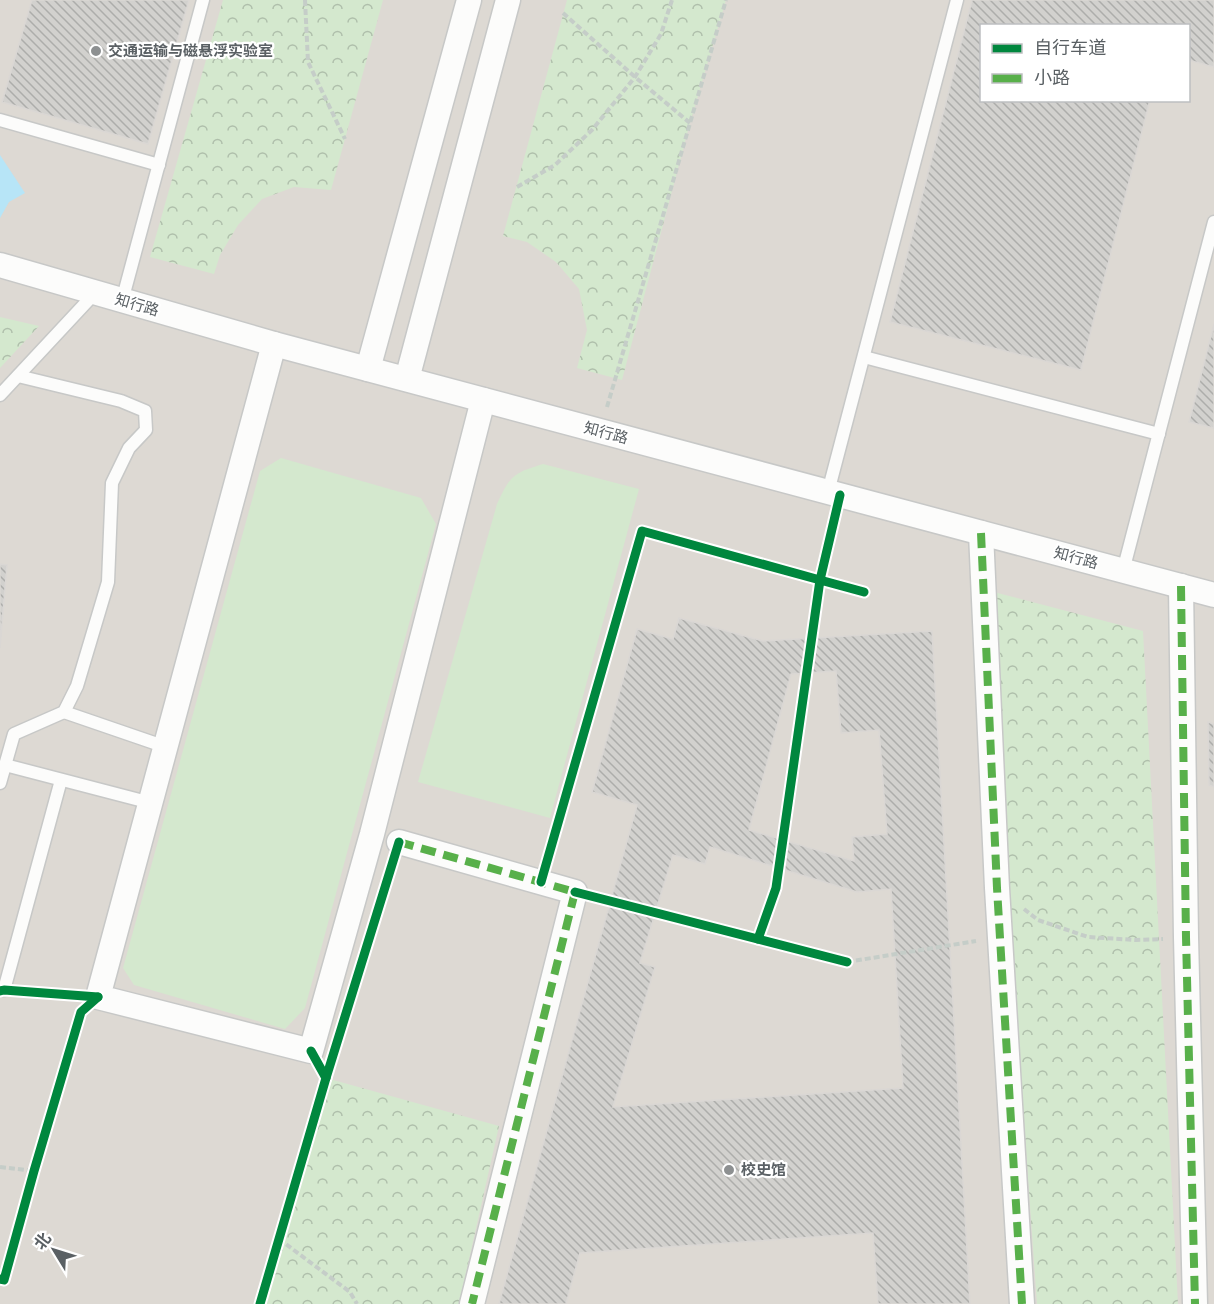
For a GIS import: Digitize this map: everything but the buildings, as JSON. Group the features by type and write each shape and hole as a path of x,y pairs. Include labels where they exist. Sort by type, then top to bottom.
{"street":[{"path":"368,369 469,0"},
{"path":"407,379 508,0"},
{"name":"知行路","path":"0,266 274,344 1214,595"},
{"path":"274,344 98,997 311,1051 372,834 483,400"},
{"path":"981,532 997,888 1022,1304"},
{"path":"1181,586 1186,937 1195,1304"},
{"path":"399,842 575,892 472,1304"}],"lane":[{"path":"122,301 203,0"},
{"path":"828,492 957,0"},
{"path":"0,120 159,165"},
{"path":"1123,571 1214,222"},
{"path":"0,395 95,293"},
{"path":"864,357 1159,434"},
{"path":"0,783 14,734 64,712 77,686 108,582 112,483 129,448 146,430 145,411 121,401 18,376"},
{"path":"64,712 166,747"},
{"path":"5,765 150,803"},
{"path":"4,990 61,780"}],"path":[{"path":"305,0 308,62 345,139"},
{"path":"517,186 555,165 592,130 635,76 662,34 672,0"},
{"path":"600,431 726,0"},
{"path":"563,13 690,123"},
{"path":"997,888 1038,920 1088,937 1136,940 1186,937"},
{"path":"836,959 847,962 1000,937"},
{"path":"31,1182 37,1160"},
{"path":"0,1167 34,1171"},
{"path":"276,1250 282,1228"},
{"path":"279,1239 350,1292 357,1304"}],"shaded area":[{"path":"0,0 1214,0 1214,1304 0,1304"}],"green space":[{"path":"223,0 383,0 331,190 294,187 262,199 238,225 220,255 214,274 150,257"},
{"path":"567,0 726,0 690,123 622,380 577,368 587,330 579,289 556,262 527,242 503,236"},
{"path":"0,317 39,326 0,368"},
{"path":"281,458 421,498 436,524 305,1008 285,1029 134,985 123,968 260,471"},
{"path":"543,464 639,489 550,818 418,782 497,504 509,481 525,470"},
{"path":"986,590 1143,631 1178,1304 1037,1304"},
{"path":"326,1078 499,1126 459,1304 260,1304"}],"water":[{"path":"0,155 25,193 9,202 0,218"}],"marked path":[{"path":"981,533 997,888 1022,1304"},
{"path":"1181,586 1186,937 1195,1304"},
{"path":"399,842 575,892 472,1304"}],"cycle path":[{"path":"541,882 642,531 820,580 840,495"},
{"path":"758,939 776,888 820,580 864,592"},
{"path":"326,1078 399,842"},
{"path":"575,892 847,962"},
{"path":"0,991 98,997"},
{"path":"0,1279 4,1280 81,1012 98,997"},
{"path":"260,1304 326,1078 311,1051"}],"place":[{"name":"交通运输与磁悬浮实验室","path":"96,51"},
{"name":"校史馆","path":"729,1170"}]}
